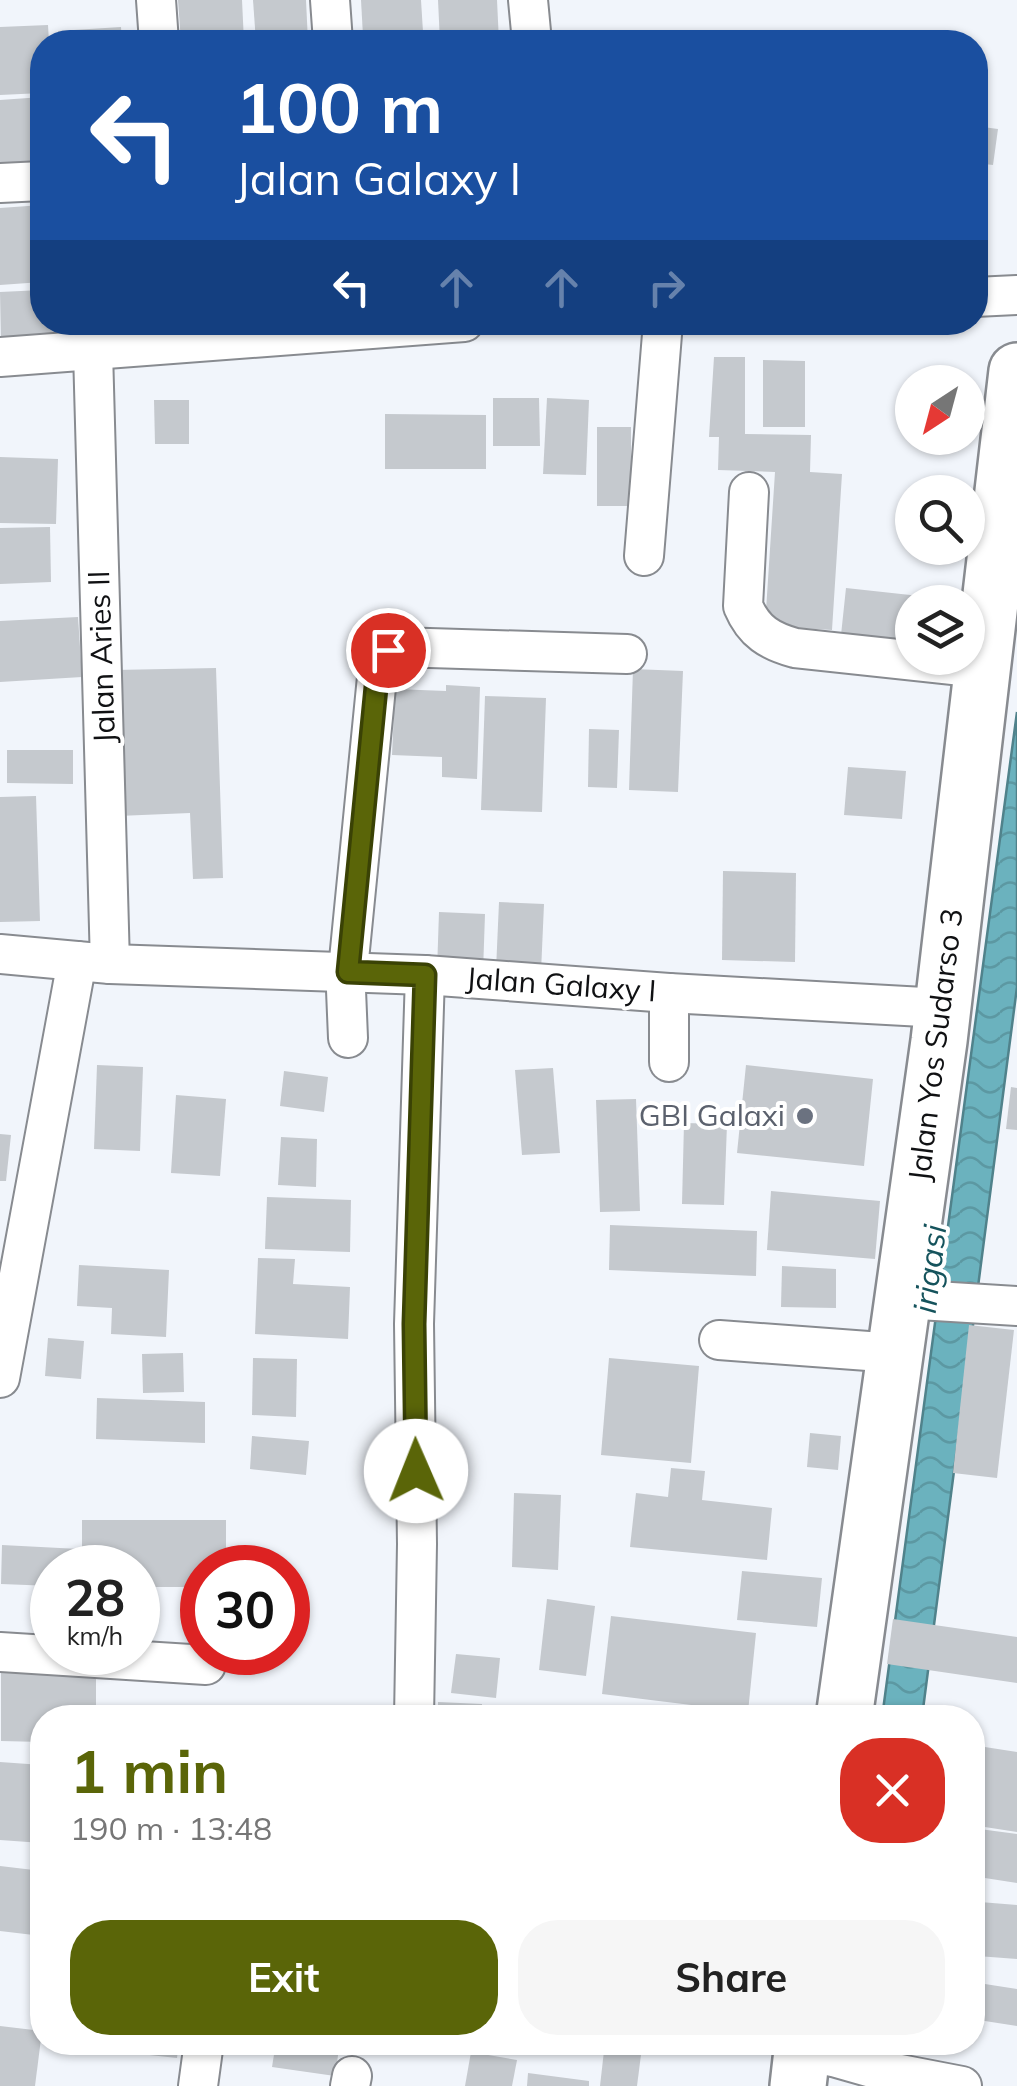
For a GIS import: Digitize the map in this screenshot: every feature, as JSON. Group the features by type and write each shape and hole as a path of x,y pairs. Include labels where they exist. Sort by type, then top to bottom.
{"street":[{"path":"156,0 158,30"},
{"path":"330,0 332,30"},
{"path":"528,0 531,30"},
{"path":"0,182 30,181"},
{"path":"988,297 1017,296"},
{"path":"0,357 93,351 163,335"},
{"path":"644,556 662,335"},
{"name":"Jalan Aries II","path":"0,1378 15,1213 83,975 93,351"},
{"name":"Jalan Yos Sudarso 3","path":"985,646 1014,432 1017,371"},
{"path":"749,492 744,606 758,632 774,642 796,648 895,660"},
{"path":"347,1003 378,667 383,652 397,648 627,654"},
{"name":"Jalan Yos Sudarso 3","path":"846,1705 895,1353 907,1299 981,675"},
{"name":"Jalan Galaxy I","path":"0,954 83,975 347,1003 425,992 669,1024 941,1024"},
{"path":"414,1705 414,1324 425,992"},
{"path":"907,1299 1017,1306"},
{"path":"719,1340 895,1353"},
{"path":"0,1652 180,1663"},
{"path":"198,2086 202,2055"},
{"path":"810,2059 962,2086"}],"water":[{"path":"1017,712 1017,987 924,1705 884,1705"}],"building":[{"path":"178,0 242,0 243,30 180,30"},
{"path":"253,0 306,0 307,30 255,30"},
{"path":"361,0 421,0 423,30 363,30"},
{"path":"438,0 497,0 498,30 439,30"},
{"path":"48,25 48,30 30,30 30,94 0,95 0,27"},
{"path":"121,27 121,30 74,30"},
{"path":"30,98 30,164 0,165 0,100"},
{"path":"988,128 998,129 993,165 988,164"},
{"path":"30,206 30,283 0,285 0,208"},
{"path":"30,291 30,335 64,338 1,341 0,292"},
{"path":"69,335 142,336 69,340"},
{"path":"714,357 745,357 745,434 811,435 810,472 842,474 832,630 765,626 775,472 718,470 719,437 709,437"},
{"path":"763,360 805,361 805,427 763,427"},
{"path":"493,398 539,398 540,446 493,446"},
{"path":"547,398 589,400 586,475 543,474"},
{"path":"154,400 189,400 189,444 155,444"},
{"path":"385,414 486,415 486,469 385,469"},
{"path":"597,427 631,427 631,506 597,506"},
{"path":"0,457 58,459 56,524 0,523"},
{"path":"50,527 51,582 0,584 0,528"},
{"path":"846,588 895,593 895,641 841,635"},
{"path":"78,617 82,677 0,682 0,621"},
{"path":"216,668 223,878 193,879 190,813 118,816 115,670"},
{"path":"633,669 683,671 678,792 629,790"},
{"path":"446,685 480,687 477,779 442,777 442,757 392,755 395,689 446,691"},
{"path":"485,696 546,698 542,812 481,810"},
{"path":"589,729 619,730 617,788 588,787"},
{"path":"7,750 73,750 73,784 7,783"},
{"path":"848,767 906,771 902,819 844,815"},
{"path":"36,796 40,921 0,922 0,797"},
{"path":"723,871 796,873 795,962 722,960"},
{"path":"499,902 544,904 541,972 496,970"},
{"path":"439,912 485,914 483,972 437,971"},
{"path":"97,1065 143,1067 140,1151 94,1149"},
{"name":"GBI Galaxi","path":"746,1065 873,1079 864,1166 737,1153"},
{"path":"553,1068 560,1153 522,1155 515,1070"},
{"path":"284,1071 328,1077 324,1112 280,1106"},
{"path":"1011,1087 1017,1088 1017,1130 1006,1129"},
{"path":"176,1095 226,1099 220,1176 171,1173"},
{"path":"636,1099 640,1211 600,1212 596,1100"},
{"path":"684,1123 727,1124 724,1205 682,1204"},
{"path":"0,1134 11,1135 6,1181 0,1181"},
{"path":"281,1137 317,1139 316,1187 278,1185"},
{"path":"771,1191 880,1201 875,1259 767,1250"},
{"path":"267,1197 351,1200 350,1252 265,1249"},
{"path":"610,1225 757,1231 756,1276 609,1270"},
{"path":"258,1258 295,1259 293,1284 350,1287 348,1339 255,1334"},
{"path":"79,1265 169,1270 166,1337 111,1334 112,1308 77,1306"},
{"path":"782,1266 836,1269 836,1308 781,1307"},
{"path":"969,1325 1014,1330 997,1478 953,1473"},
{"path":"48,1338 84,1341 81,1379 45,1376"},
{"path":"183,1353 184,1392 143,1393 142,1354"},
{"path":"253,1358 297,1359 296,1417 252,1415"},
{"path":"609,1358 699,1366 691,1463 601,1455"},
{"path":"97,1398 205,1402 205,1443 96,1439"},
{"path":"810,1433 841,1436 838,1470 807,1467"},
{"path":"252,1436 309,1441 306,1475 250,1469"},
{"path":"671,1468 705,1471 702,1500 772,1508 767,1560 630,1547 636,1493 668,1497"},
{"path":"514,1493 561,1495 558,1570 512,1567"},
{"path":"82,1520 226,1520 226,1545 180,1545 180,1587 160,1587 160,1545 82,1545"},
{"path":"2,1545 30,1546 30,1585 1,1584"},
{"path":"742,1571 822,1578 817,1627 737,1620"},
{"path":"547,1599 595,1606 586,1676 539,1670"},
{"path":"611,1616 756,1633 749,1705 691,1705 602,1694"},
{"path":"893,1619 1017,1637 1017,1683 887,1664"},
{"path":"456,1654 500,1658 496,1698 451,1693"},
{"path":"1,1672 96,1675 96,1705 30,1705 30,1742 1,1741"},
{"path":"438,1702 482,1704 482,1705"},
{"path":"985,1747 1017,1752 1017,1832 985,1827"},
{"path":"0,1762 30,1764 30,1842 0,1840"},
{"path":"985,1830 1017,1834 1017,1883 985,1878"},
{"path":"0,1866 30,1870 30,1935 0,1931"},
{"path":"985,1902 1017,1905 1017,1959 985,1957"},
{"path":"985,1984 1017,1989 1017,2026 985,2021"},
{"path":"0,2026 30,2030 30,2055 39,2055 35,2086 0,2086"},
{"path":"274,2055 338,2055 335,2076 272,2067"},
{"path":"470,2055 517,2060 512,2086 465,2086"},
{"path":"604,2055 641,2055 637,2086 600,2086"},
{"path":"528,2073 589,2081 589,2086 527,2086"}],"place":[{"name":"GBI Galaxi","path":"805,1116"}],"route":[{"path":"388,650 383,652 378,667 348,972 425,975 414,1324 416,1471"}],"water label":[{"name":"irigasi","path":"930,1269"}]}
